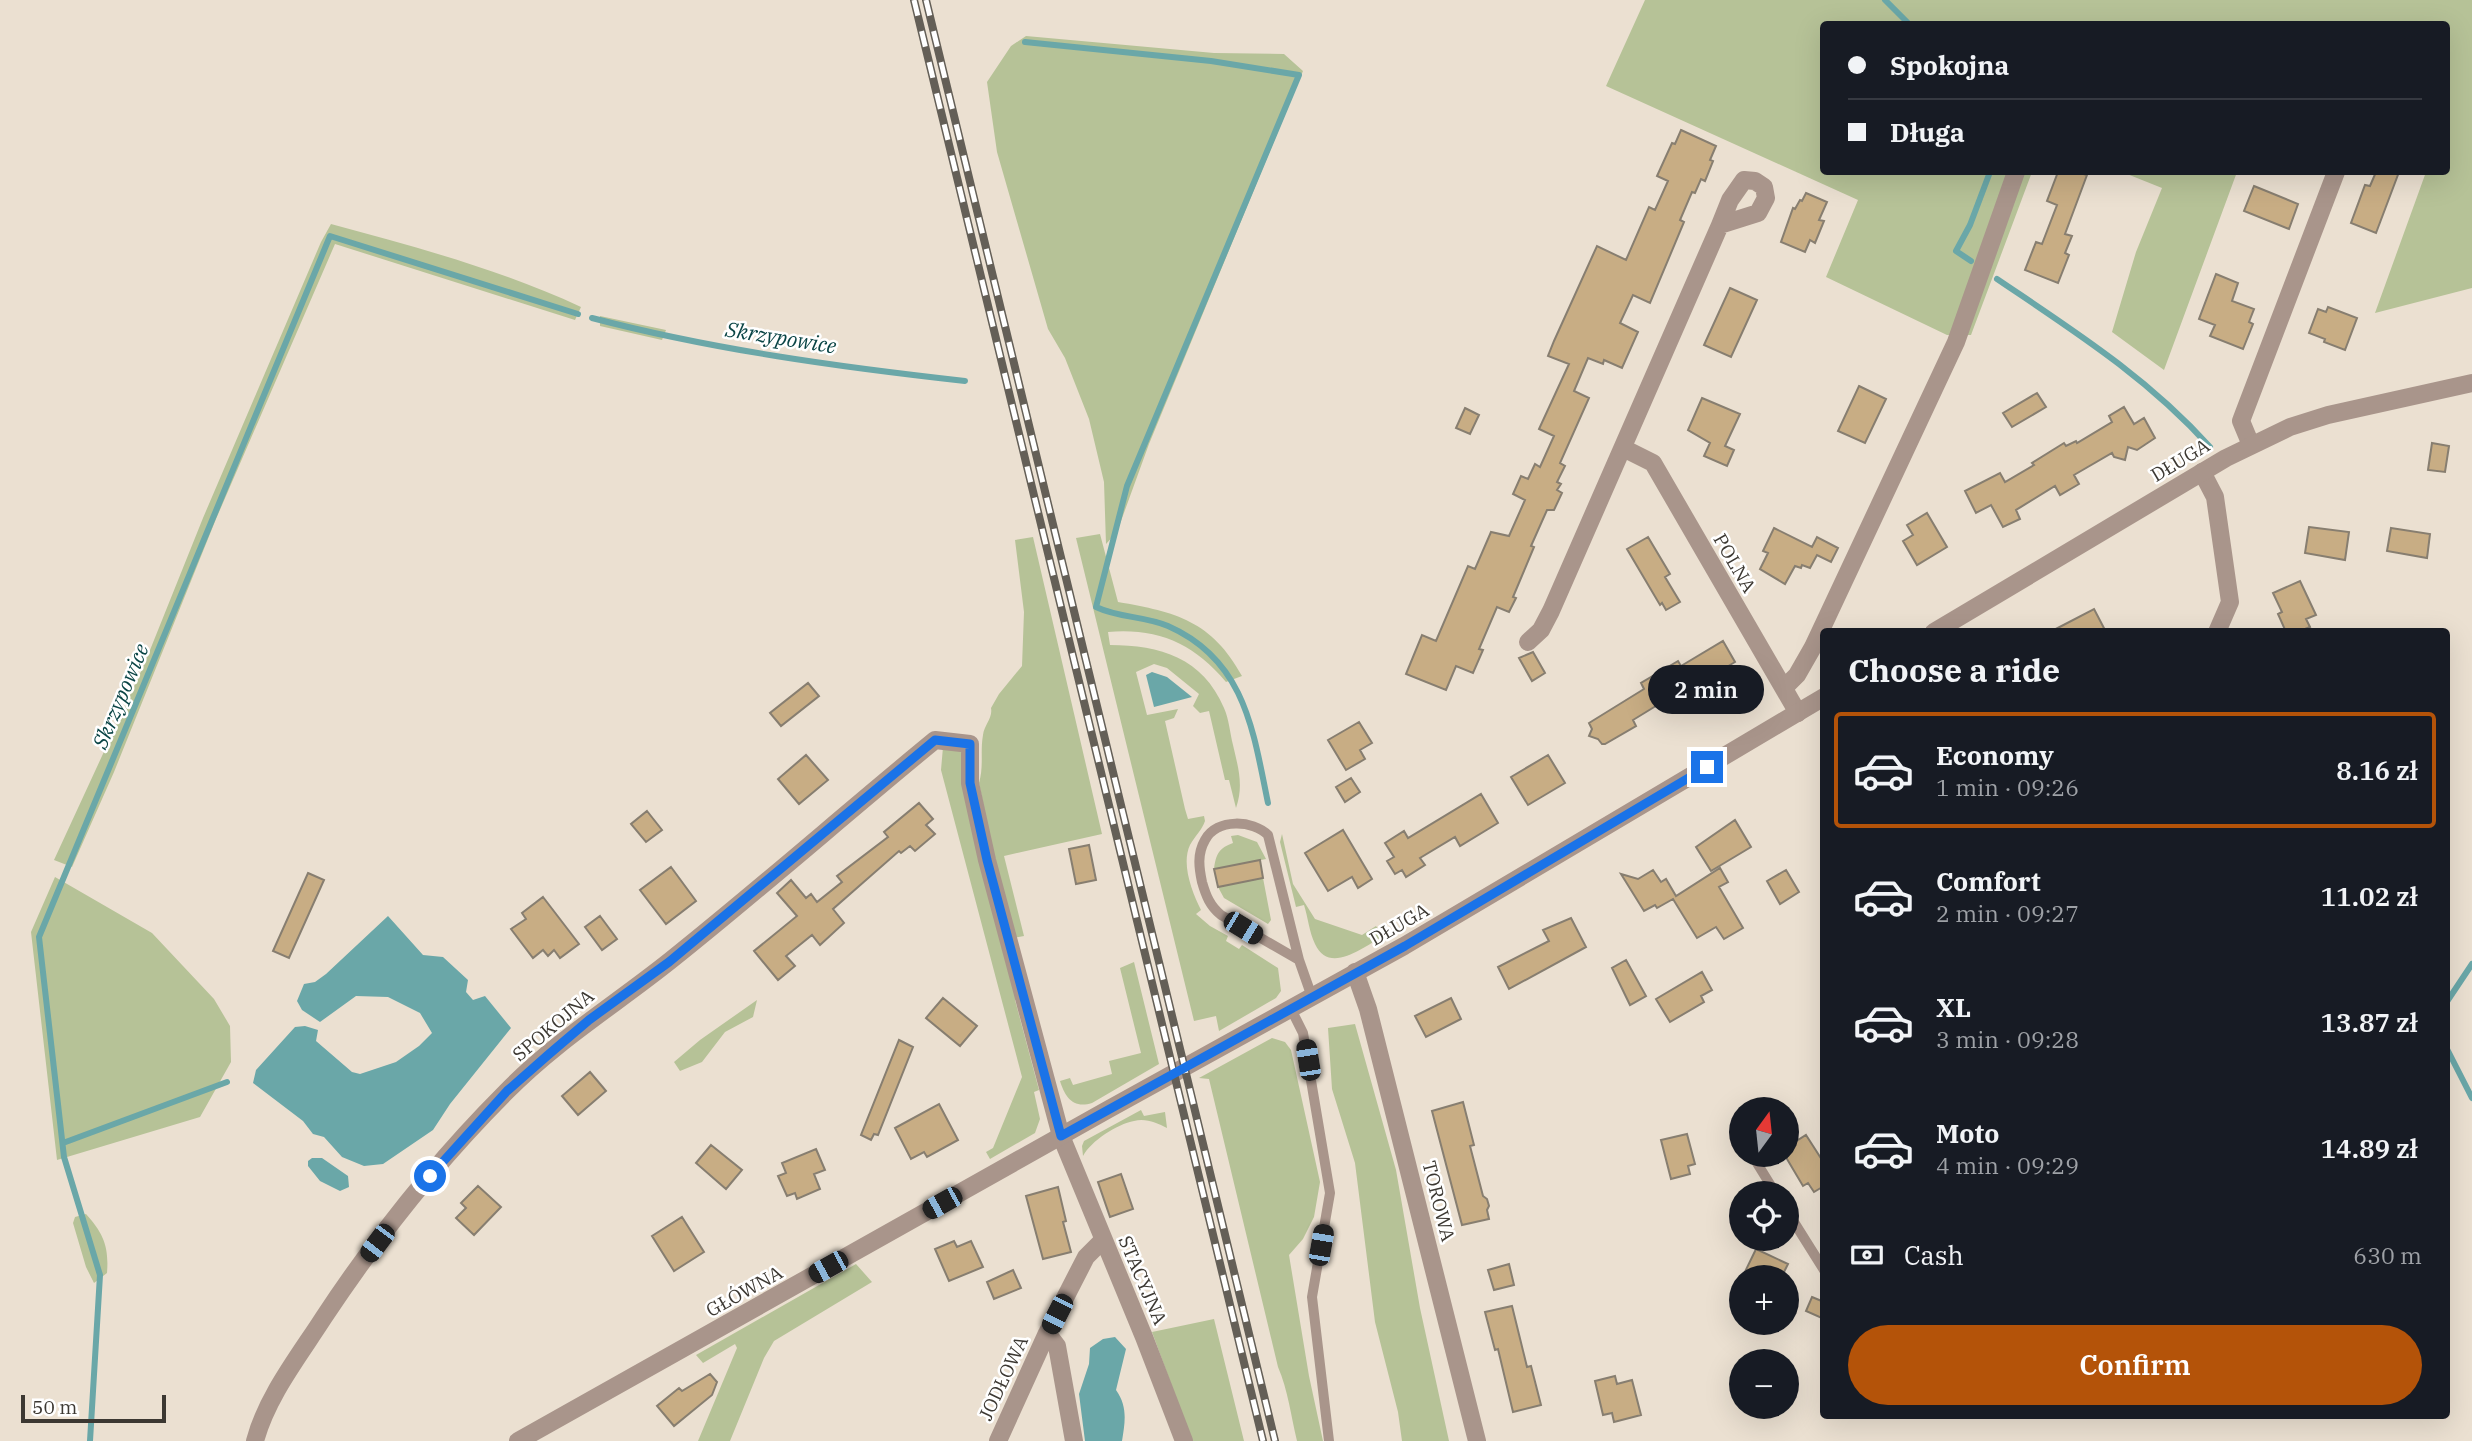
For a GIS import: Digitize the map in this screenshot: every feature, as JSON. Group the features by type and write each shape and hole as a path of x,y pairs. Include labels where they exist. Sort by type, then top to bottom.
{"street":[{"path":"1822,628 1956,342 2015,175"},
{"path":"2251,445 2241,421 2335,175"},
{"path":"1528,642 1541,630 1551,611 1720,225"},
{"name":"DŁUGA","path":"1941,628 2202,471 2290,427 2328,415 2472,383"},
{"name":"POLNA","path":"1623,448 1653,463 1798,713"},
{"path":"2202,471 2215,497 2230,602 2219,628"},
{"path":"1784,688 1797,675 1820,632"},
{"name":"DŁUGA","path":"989,1176 1405,946 1820,699"},
{"name":"SPOKOJNA","path":"255,1441 261,1421 284,1378 348,1281 405,1205 507,1091 589,1020 669,962 935,740 970,744"},
{"name":"STACYJNA","path":"970,744 970,783 987,860 1061,1136 1184,1441"},
{"name":"TOROWA","path":"1355,972 1378,1046 1477,1441"},
{"name":"GŁÓWNA","path":"518,1441 989,1176"},
{"name":"JODŁOWA","path":"998,1441 1047,1333 1086,1257 1103,1240"},
{"path":"1047,1333 1057,1346 1074,1441"}],"lane":[{"path":"1299,960 1221,915 1211,906 1199,865 1205,840 1213,831 1236,823 1262,829 1268,835 1299,960 1312,997"},
{"path":"1291,1009 1303,1033 1329,1193 1312,1297 1329,1441"},
{"path":"1799,1230 1820,1264"}],"green space":[{"path":"1645,0 2472,0 2472,288 2375,313 2425,175 2450,175 2450,21 1820,21 1820,175 2031,175 1971,335 1947,335 1826,277 1858,200 1606,86"},
{"path":"1026,36 1214,53 1284,54 1303,71 1149,444 1117,532 1106,544 1104,482 1089,419 1065,358 1048,329 997,152 987,82 1011,46"},
{"path":"2130,175 2236,175 2164,370 2112,332 2136,252 2162,188"},
{"path":"331,224 490,271 581,307 575,320 335,244 216,519 114,772 72,867 54,860 144,665 203,518"},
{"path":"600,316 666,330 662,340 600,326"},
{"path":"1100,534 1118,602 1158,610 1190,622 1218,643 1242,676 1226,682 1201,657 1159,636 1126,631 1108,632 1110,645 1163,652 1192,666 1215,691 1227,717 1239,776 1240,792 1236,808 1229,780 1225,780 1209,711 1200,713 1193,706 1199,694 1167,668 1154,664 1136,672 1147,715 1178,709 1174,718 1165,721 1185,809 1188,819 1204,816 1205,821 1190,845 1187,861 1191,887 1201,910 1196,914 1228,936 1226,941 1239,949 1242,945 1278,968 1281,991 1276,998 1219,1031 1216,1016 1194,1021 1076,538"},
{"path":"1033,537 1102,834 1004,856 1024,936 1013,938 979,783 983,735 991,708 1022,666 1024,612 1015,540"},
{"path":"943,747 964,748 1015,1000 1039,1090 1034,1092 1040,1119 1035,1133 990,1159 986,1152 993,1148 1022,1077 941,770"},
{"path":"1282,834 1293,884 1315,919 1362,935 1376,926 1383,936 1347,956 1329,957 1321,953 1313,939 1304,905 1296,907 1280,842"},
{"path":"1238,835 1257,842 1266,859 1214,869 1219,852 1233,843 1231,836"},
{"path":"55,877 152,933 214,999 230,1026 231,1062 200,1117 57,1160 31,932"},
{"path":"1263,878 1271,920 1268,924 1224,898 1218,887"},
{"path":"1134,962 1159,1064 1092,1103 1075,1103 1067,1097 1060,1081 1070,1078 1073,1085 1112,1074 1109,1061 1141,1053 1120,968"},
{"path":"757,1000 753,1017 725,1032 702,1062 680,1071 674,1062"},
{"path":"1355,1024 1396,1170 1420,1308 1449,1441 1402,1441 1398,1412 1375,1322 1355,1163 1332,1089 1328,1028"},
{"path":"1272,1038 1285,1042 1291,1050 1320,1182 1314,1217 1303,1239 1289,1255 1323,1441 1297,1441 1209,1079 1199,1078"},
{"path":"1141,1110 1144,1116 1165,1112 1167,1128 1147,1121 1127,1123 1098,1139 1083,1156 1084,1141"},
{"path":"86,1214 104,1241 107,1256 107,1273 94,1283 86,1267 73,1223 75,1217"},
{"path":"856,1264 872,1282 774,1341 764,1358 730,1441 698,1441 737,1348 735,1344 703,1363 696,1355"},
{"path":"1214,1319 1244,1441 1192,1441 1152,1332"}],"water":[{"path":"1152,672 1167,677 1192,697 1154,707 1146,675"},
{"path":"388,916 423,955 443,957 468,980 466,992 473,1000 485,996 511,1028 450,1104 433,1130 383,1164 364,1166 342,1157 324,1137 313,1134 303,1121 253,1083 256,1070 295,1027 305,1026 318,1030 316,1041 352,1072 360,1074 396,1062 432,1033 420,1013 388,997 356,996 320,1022 302,1010 297,1001 304,984 315,982 326,974"},
{"path":"322,1158 348,1176 349,1187 340,1191 320,1181 308,1166 308,1161"},
{"path":"1115,1337 1126,1349 1116,1390 1124,1409 1122,1441 1085,1441 1079,1394 1089,1364 1090,1348 1103,1339"}],"building":[{"path":"1681,130 1716,146 1710,160 1713,161 1705,181 1701,179 1695,193 1692,192 1680,220 1684,222 1650,303 1633,295 1620,323 1638,332 1622,368 1604,360 1603,364 1588,358 1574,391 1589,398 1560,463 1565,466 1557,482 1561,484 1557,490 1562,493 1554,510 1547,510 1531,546 1534,547 1509,612 1497,607 1479,649 1483,650 1473,673 1456,666 1446,690 1406,674 1422,635 1436,641 1468,566 1475,569 1491,532 1509,536 1525,500 1513,494 1521,476 1528,479 1535,464 1540,467 1554,436 1539,429 1569,364 1548,356 1554,341 1597,246 1626,260 1649,207 1655,210 1668,181 1657,176"},
{"path":"2057,175 2087,175 2065,234 2072,236 2065,253 2069,255 2058,283 2025,270 2036,242 2042,244 2057,205 2047,201"},
{"path":"2375,175 2398,175 2376,233 2351,223 2365,185 2370,186"},
{"path":"2254,186 2298,204 2289,229 2244,211"},
{"path":"1806,193 1827,202 1819,220 1824,221 1815,243 1810,240 1805,252 1781,242 1793,208 1802,201"},
{"path":"2216,274 2238,283 2232,301 2254,309 2249,322 2253,324 2243,349 2210,336 2215,325 2199,319"},
{"path":"1730,288 1757,300 1731,357 1704,345"},
{"path":"2328,307 2357,318 2345,350 2309,333 2318,309 2326,312"},
{"path":"1859,386 1886,399 1865,443 1838,431"},
{"path":"2037,393 2046,407 2012,427 2003,413"},
{"path":"1702,398 1740,414 1725,446 1734,450 1727,466 1704,456 1710,443 1688,430"},
{"path":"2124,407 2134,424 2144,418 2155,438 2137,450 2128,447 2125,460 2114,457 2112,453 2074,475 2079,484 2060,495 2055,486 2016,510 2020,519 2003,527 1991,505 1976,513 1965,491 2000,473 2005,482 2064,443 2066,446 2076,441 2077,443 2112,422 2109,416"},
{"path":"1465,408 1479,415 1470,434 1456,428"},
{"path":"2432,443 2449,446 2445,472 2428,470"},
{"path":"1927,513 1947,547 1917,565 1903,541 1913,535 1907,525"},
{"path":"2309,527 2349,532 2345,560 2305,553"},
{"path":"1774,528 1812,547 1817,537 1838,548 1831,562 1817,555 1810,568 1795,566 1785,584 1760,569 1768,553 1763,551"},
{"path":"2391,528 2430,534 2427,558 2387,551"},
{"path":"1648,537 1670,574 1665,577 1680,602 1666,610 1662,603 1660,605 1627,549"},
{"path":"2300,581 2316,615 2306,619 2310,627 2284,628 2278,614 2282,612 2273,593"},
{"path":"2094,609 2104,628 2058,628"},
{"path":"1723,641 1735,662 1666,704 1664,701 1633,720 1636,726 1605,744 1589,736 1592,729 1589,723 1644,689 1641,683 1678,661 1681,666"},
{"path":"1533,652 1545,673 1532,681 1519,658"},
{"path":"808,683 819,696 781,726 770,713"},
{"path":"1359,722 1372,743 1360,750 1365,759 1346,770 1328,740"},
{"path":"806,755 828,780 799,804 778,779"},
{"path":"1548,755 1565,783 1528,805 1511,777"},
{"path":"1351,778 1360,792 1345,802 1336,787"},
{"path":"1481,794 1498,823 1460,846 1455,837 1420,858 1425,865 1406,877 1402,870 1395,874 1387,861 1394,857 1385,843 1404,831 1408,838"},
{"path":"919,803 933,819 926,825 935,834 915,851 910,846 901,853 899,851 833,909 844,923 820,945 812,935 786,956 795,966 778,980 754,951 797,916 777,893 791,880 806,898 811,894 817,902 842,882 837,876 888,837 884,832"},
{"path":"647,811 662,830 646,842 631,824"},
{"path":"1735,820 1751,847 1711,871 1696,847"},
{"path":"1343,830 1372,879 1358,888 1352,877 1328,891 1305,853"},
{"path":"1089,845 1096,880 1076,884 1069,849"},
{"path":"1260,860 1263,878 1218,887 1214,869"},
{"path":"671,867 696,901 666,924 640,890"},
{"path":"1720,868 1728,882 1719,887 1743,928 1724,939 1716,927 1697,938 1673,899 1657,908 1655,905 1644,911 1621,874 1638,879 1653,870 1661,882 1666,879 1676,896"},
{"path":"1786,870 1799,892 1780,904 1767,881"},
{"path":"308,873 324,880 289,958 273,951"},
{"path":"543,897 579,944 560,958 554,950 548,956 543,950 533,958 511,929 526,919 522,913"},
{"path":"600,916 617,939 602,950 585,927"},
{"path":"1571,918 1586,947 1509,989 1498,967 1549,941 1543,930"},
{"path":"1626,960 1646,996 1630,1005 1612,968"},
{"path":"1702,972 1712,990 1701,996 1704,1002 1670,1022 1656,999"},
{"path":"943,998 977,1026 960,1046 926,1018"},
{"path":"1451,998 1461,1019 1426,1037 1415,1016"},
{"path":"899,1040 913,1047 878,1135 874,1134 871,1140 861,1135"},
{"path":"590,1072 606,1091 578,1115 562,1096"},
{"path":"1463,1102 1474,1145 1470,1146 1483,1196 1489,1206 1489,1219 1462,1225 1432,1111"},
{"path":"939,1104 958,1140 927,1157 924,1152 911,1159 895,1128"},
{"path":"1687,1134 1695,1164 1688,1166 1690,1174 1671,1179 1661,1140"},
{"path":"1806,1135 1820,1157 1820,1188 1814,1192 1808,1183 1803,1186 1792,1167 1799,1167 1799,1139"},
{"path":"711,1145 742,1170 726,1189 696,1163"},
{"path":"816,1149 825,1170 814,1174 820,1189 797,1199 795,1193 787,1196 778,1176 786,1173 782,1163"},
{"path":"1121,1174 1133,1209 1110,1217 1098,1182"},
{"path":"478,1186 501,1207 474,1235 456,1218 466,1208 461,1203"},
{"path":"1058,1187 1071,1252 1043,1259 1026,1196"},
{"path":"682,1217 704,1252 674,1271 652,1236"},
{"path":"954,1241 957,1247 971,1241 983,1267 949,1281 935,1249"},
{"path":"1755,1251 1788,1264 1788,1265 1748,1265"},
{"path":"1509,1264 1514,1285 1494,1290 1488,1270"},
{"path":"1013,1270 1021,1288 994,1299 987,1282"},
{"path":"1812,1297 1820,1300 1820,1317 1806,1311"},
{"path":"1512,1306 1527,1367 1531,1366 1541,1405 1513,1412 1498,1349 1495,1350 1485,1312"},
{"path":"710,1374 717,1382 712,1395 674,1426 657,1406 679,1388 682,1391"},
{"path":"1615,1376 1617,1384 1632,1380 1641,1415 1614,1422 1612,1413 1603,1415 1595,1381"}],"waterway":[{"path":"1885,0 1906,21"},
{"path":"1025,42 1211,61 1299,75 1127,486 1096,607 1168,626 1194,640 1214,658 1230,678 1250,724 1268,803"},
{"path":"1971,261 1956,251 1970,225 1989,175"},
{"name":"Skrzypowice","path":"90,1441 100,1275 64,1157 39,937 330,236 578,314"},
{"path":"1997,279 2109,356 2161,399 2210,447"},
{"name":"Skrzypowice","path":"592,318 777,356 965,381"},
{"path":"2450,997 2472,964"},
{"path":"2450,1055 2472,1098"},
{"path":"63,1143 227,1082"}],"railway":[{"path":"914,0 1263,1441"},
{"path":"926,0 1275,1441"}],"route":[{"path":"430,1176 507,1091 548,1055 589,1020 669,962 935,740 970,744 970,783 987,860 1061,1136 1405,946 1707,767"}]}
